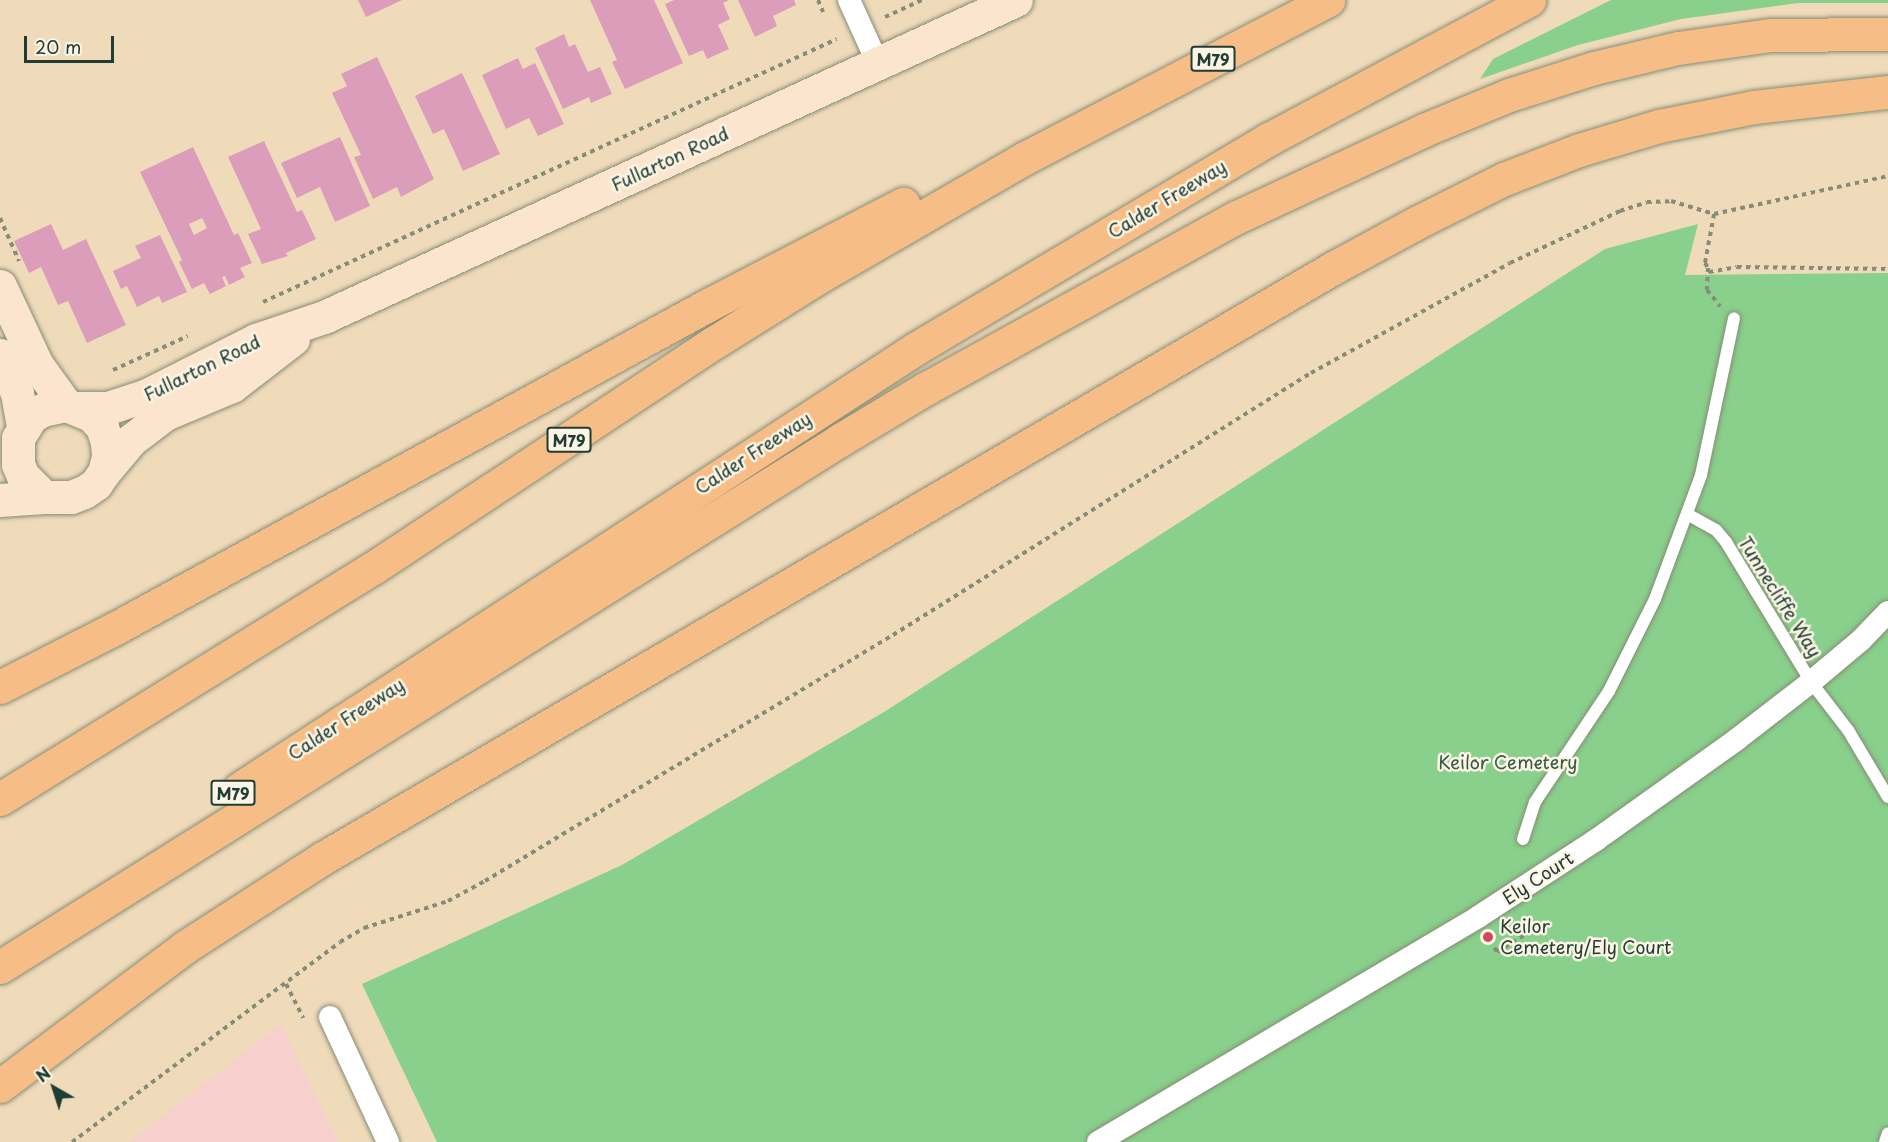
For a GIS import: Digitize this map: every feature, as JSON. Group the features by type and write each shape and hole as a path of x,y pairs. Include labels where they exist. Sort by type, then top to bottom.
{"highway":[{"path":"1280,23 1323,0"},
{"name":"M79","path":"0,799 373,568 715,342 817,278 1025,158 1328,0"},
{"name":"Calder Freeway","path":"0,943 915,349 1269,139 1529,0"},
{"path":"0,967 840,440 1002,346 1237,217 1425,130 1509,95 1594,68 1678,48 1771,36 1888,33"},
{"path":"0,1086 185,947 323,858 1334,268 1418,222 1504,179 1579,150 1659,126 1754,107 1888,92"},
{"path":"0,687 112,630 708,305 888,212 1145,94"}],"main road":[{"name":"Fullarton Road","path":"72,406 108,408 127,404 256,340 324,317 1016,0"},
{"path":"0,286 37,365 72,406 91,415 102,427 107,442 108,457 104,472 96,484 84,492 71,497 0,500"},
{"name":"Fullarton Road","path":"104,472 131,440 165,414 232,386 269,355 324,317"},
{"path":"0,355 17,393 14,441 18,464 31,486 44,497"},
{"path":"14,441 42,410 72,406"}],"street":[{"path":"849,0 878,64"},
{"name":"Ely Court","path":"1098,1142 1478,917 1655,799 1811,682 1861,640 1888,612"},
{"path":"330,1017 388,1142"}],"lane":[{"path":"1522,838 1535,802 1590,720 1633,646 1655,599 1701,475 1734,318"},
{"name":"Tunnecliffe Way","path":"1687,514 1716,530 1726,542 1811,682 1848,730 1888,797"},
{"path":"1886,1142 1888,1133"}],"path":[{"path":"253,306 922,0"},
{"path":"72,1142 286,984 324,952 364,928 448,901 503,871 893,636 1311,373 1510,262 1620,211 1647,202 1671,201 1714,214 1888,176"},
{"path":"1714,214 1705,263 1709,272 1707,290 1714,300 1734,318"},
{"path":"1709,272 1737,267 1888,269"},
{"path":"102,375 199,331"},
{"path":"286,984 305,1023"}],"shaded area":[{"path":"281,1024 338,1142 129,1142"}],"green space":[{"path":"1611,0 1888,0 1888,3 1798,3 1681,19 1578,45 1480,79 1493,59"},
{"name":"Keilor Cemetery","path":"1698,224 1685,275 1888,273 1888,1142 437,1142 362,984 622,865 884,712 1605,249"}],"building":[{"path":"358,0 402,0 366,17"},
{"path":"590,0 654,0 683,63 625,89 612,62 617,60"},
{"path":"674,0 729,0 723,3 730,19 718,25 729,49 707,59 703,50 689,56 665,4"},
{"path":"738,0 794,0 796,5 773,16 777,26 755,37"},
{"path":"564,34 569,47 575,44 588,72 600,67 612,94 591,103 589,97 563,109 535,48"},
{"path":"377,57 434,179 401,197 397,187 373,199 354,157 361,155 332,93 347,86 341,74"},
{"path":"518,58 523,69 535,63 564,124 538,136 529,118 506,129 482,75"},
{"path":"462,73 500,154 463,171 444,129 433,134 415,96"},
{"path":"340,137 370,206 335,222 320,187 297,198 281,163"},
{"path":"264,141 297,212 302,210 316,239 286,253 288,256 262,264 248,234 261,229 228,157"},
{"path":"193,147 234,235 238,233 252,263 240,268 245,277 229,285 225,276 222,277 226,286 210,294 204,283 192,289 179,262 182,260 140,172","holes":["202,218 207,228 194,235 189,224"]},
{"path":"51,224 63,250 86,239 126,325 87,343 68,301 58,305 41,267 29,273 14,241"},
{"path":"160,235 187,292 162,303 159,296 137,307 127,286 121,289 113,271 141,258 135,246"}],"place":[{"name":"Keilor Cemetery/Ely Court","path":"1488,937"}]}
